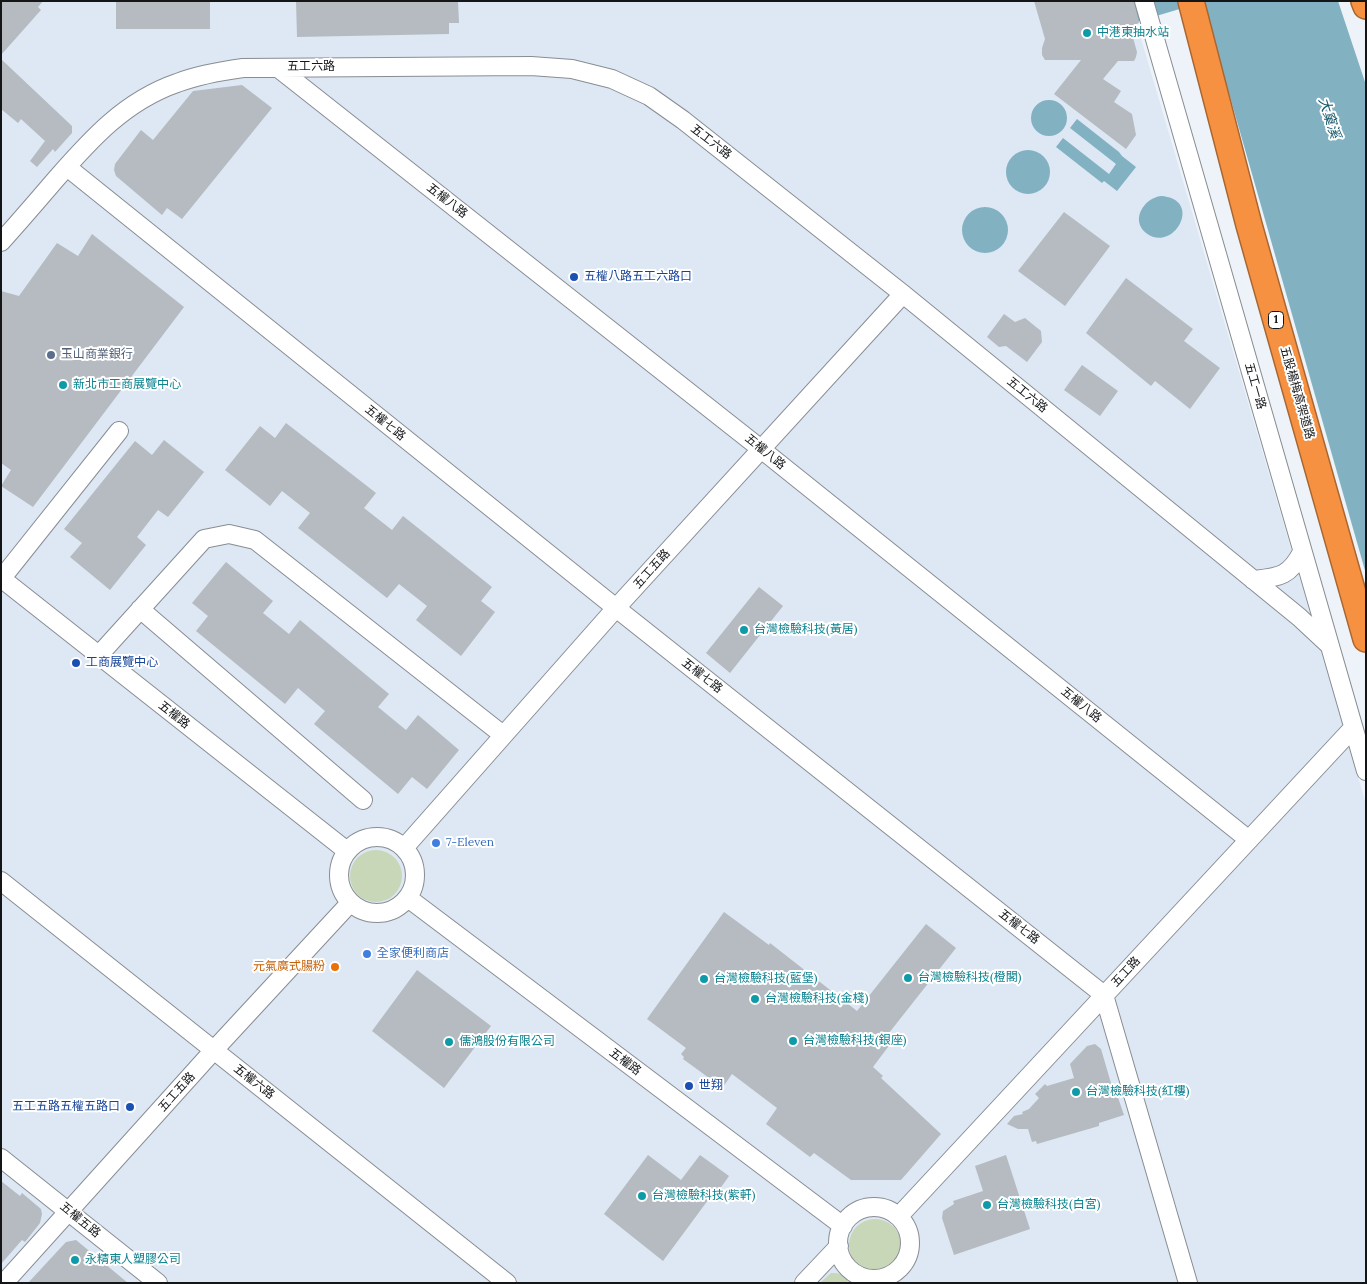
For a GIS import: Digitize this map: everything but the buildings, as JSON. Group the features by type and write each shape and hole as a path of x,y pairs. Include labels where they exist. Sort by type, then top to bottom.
{"highway":[{"name":"五股楊梅高架道路","path":"1191,1 1249,225 1366,639"},
{"path":"1364,1 1366,6"}],"street":[{"name":"五工一路","path":"1144,1 1366,771"},
{"name":"五工六路","path":"1,242 90,140 116,117 152,94 176,83 209,73 244,68 531,66 572,69 612,79 649,96 683,120 903,294 1299,617 1328,644"},
{"name":"五權八路","path":"278,68 761,449 1248,840"},
{"name":"五權七路","path":"67,167 616,608 1104,995"},
{"name":"五工五路","path":"404,848 616,608 903,294"},
{"path":"2,578 119,431"},
{"path":"99,655 204,539 229,534 255,540 503,736"},
{"path":"1253,580 1284,574 1295,564 1302,552"},
{"name":"五權路","path":"2,578 347,851"},
{"path":"140,608 363,800"},
{"name":"五工路","path":"899,1216 1353,728"},
{"path":"375,836 386,837 396,841 404,848 414,866 415,878 408,898 401,906 380,914 359,910 350,903 340,884 339,872 347,851 359,841 375,836"},
{"name":"五權六路","path":"1,881 507,1283"},
{"name":"五權路","path":"408,898 842,1226"},
{"name":"五工五路","path":"4,1283 214,1050 350,903"},
{"path":"1104,995 1188,1283"},
{"name":"五權五路","path":"1,1158 158,1283"},
{"path":"873,1207 891,1211 899,1216 909,1233 910,1242 906,1261 900,1269 877,1281 862,1277 850,1268 841,1256 839,1246 842,1226 855,1212 873,1207"},
{"path":"804,1283 839,1246"}],"shaded area":[{"path":"1,1 1130,1 1366,804 1366,1283 1,1283"}],"green space":[{"path":"376,850 390,854 398,862 402,876 398,890 390,898 376,902 362,898 354,890 350,876 354,862 362,854"},
{"path":"875,1219 885,1221 893,1227 899,1235 901,1245 899,1255 893,1263 885,1269 875,1271 865,1269 857,1263 851,1255 849,1245 851,1235 857,1227 865,1221"},
{"path":"831,1273 841,1275 848,1283 820,1283"}],"water":[{"name":"大窠溪","path":"1042,1 1338,1 1366,85 1366,574 1203,2 1056,46"},
{"path":"1049,100 1056,101 1062,105 1066,111 1066,125 1062,131 1056,135 1049,136 1042,135 1036,131 1032,125 1031,118 1032,111 1036,105 1042,101"},
{"path":"1077,119 1136,167 1117,191 1104,181 1102,183 1056,147 1063,138 1109,174 1116,164 1070,128"},
{"path":"1028,150 1040,154 1046,160 1050,172 1046,184 1040,190 1028,194 1016,190 1010,184 1006,172 1010,160 1016,154"},
{"path":"1161,196 1174,199 1181,206 1183,215 1180,224 1174,231 1166,236 1156,238 1141,228 1139,216 1141,210 1149,201"},
{"path":"985,207 998,211 1004,217 1008,230 1004,243 998,249 985,253 972,249 966,243 962,230 966,217 972,211"}],"place":[{"name":"中港東抽水站","path":"1087,33"},
{"name":"五權八路五工六路口","path":"574,277"},
{"name":"玉山商業銀行","path":"51,355"},
{"name":"新北市工商展覽中心","path":"63,385"},
{"name":"台灣檢驗科技(黃居)","path":"744,630"},
{"name":"工商展覽中心","path":"76,663"},
{"name":"7-Eleven","path":"436,843"},
{"name":"全家便利商店","path":"367,954"},
{"name":"元氣廣式腸粉","path":"335,967"},
{"name":"台灣檢驗科技(橙閣)","path":"908,978"},
{"name":"台灣檢驗科技(藍堡)","path":"704,979"},
{"name":"台灣檢驗科技(金棧)","path":"755,999"},
{"name":"台灣檢驗科技(銀座)","path":"793,1041"},
{"name":"儒鴻股份有限公司","path":"449,1042"},
{"name":"世翔","path":"689,1086"},
{"name":"台灣檢驗科技(紅樓)","path":"1076,1092"},
{"name":"五工五路五權五路口","path":"130,1107"},
{"name":"台灣檢驗科技(紫軒)","path":"642,1196"},
{"name":"台灣檢驗科技(白宮)","path":"987,1205"},
{"name":"永精東人塑膠公司","path":"75,1260"}]}
